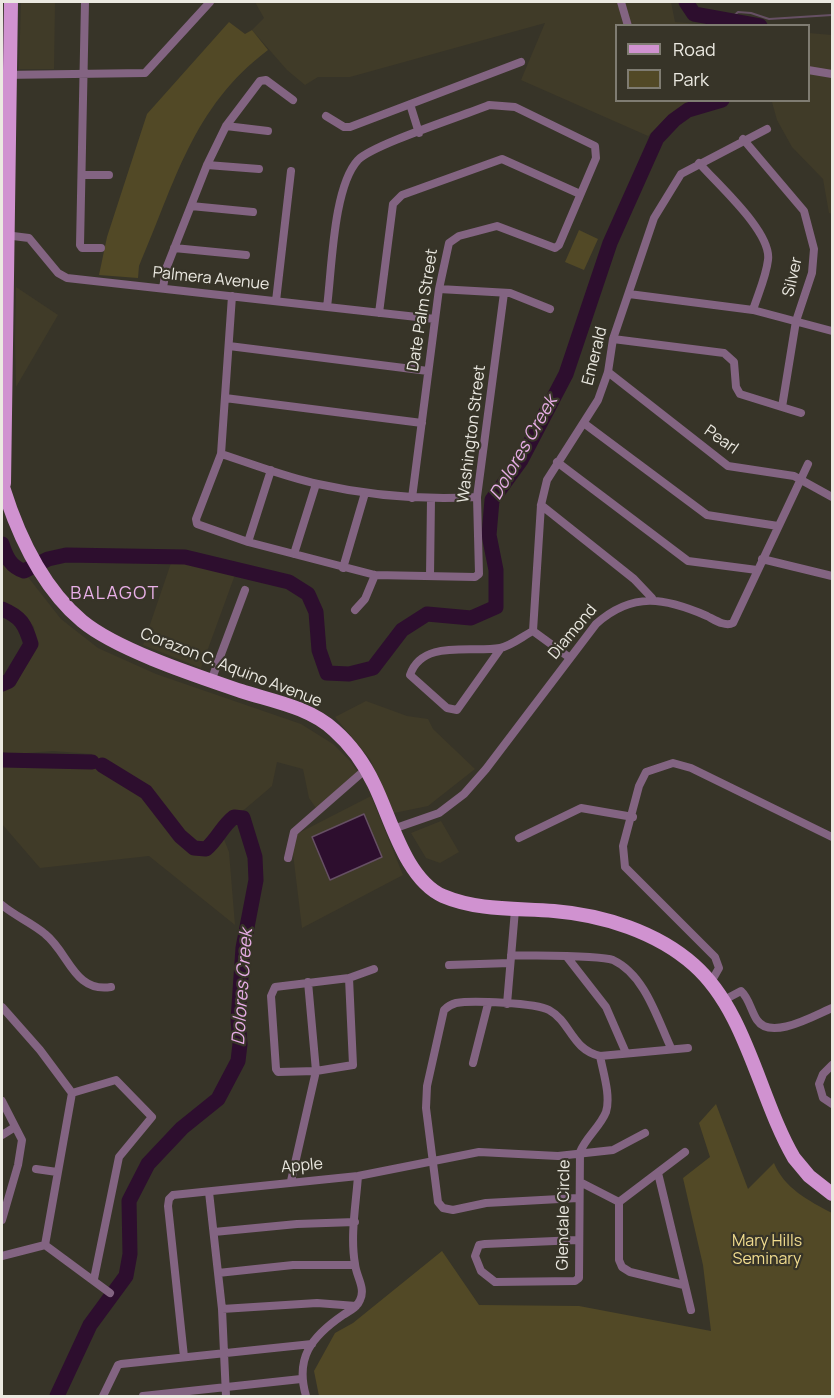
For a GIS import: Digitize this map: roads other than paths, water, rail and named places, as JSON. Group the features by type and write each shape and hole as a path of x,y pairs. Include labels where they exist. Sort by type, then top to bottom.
{"main road":[{"name":"Corazon C. Aquino Avenue","path":"11,2 6,75 3,482 13,517 44,575 70,610 104,636 211,681 307,713 324,722 355,752 366,769 409,863 440,895 515,910 573,913 623,926 664,943 693,964 724,999 784,1142 809,1176 832,1194"},
{"name":"Corazon C. Aquino Avenue","path":"2,508 13,517"}],"street":[{"path":"84,2 82,248 101,248"},
{"path":"6,75 145,73 210,2"},
{"path":"621,2 626,24"},
{"path":"326,116 348,128 521,62"},
{"path":"810,70 832,74"},
{"path":"163,288 166,268 207,165 226,126 260,81 266,80 293,100"},
{"path":"327,307 342,189 349,172 360,159 382,147 419,133 410,104"},
{"name":"Date Palm Street","path":"412,498 439,289 449,243 453,238 497,226 555,248 559,245 596,158 595,146 515,107 502,105 489,105 419,133"},
{"path":"226,126 268,131"},
{"name":"Emerald","path":"533,631 541,505 547,480 557,462 585,424 598,400 608,372 614,339 654,218 681,174 743,139 767,129"},
{"name":"Silver","path":"743,139 804,210 814,249 812,273 796,321 782,407"},
{"path":"379,313 393,204 402,195 502,159 580,194"},
{"path":"699,163 758,230 767,245 768,260 753,310"},
{"path":"207,165 259,169"},
{"path":"276,301 291,171"},
{"path":"82,175 109,175"},
{"path":"191,206 253,212"},
{"name":"Palmera Avenue","path":"4,235 30,238 58,273 67,278 435,319"},
{"path":"174,248 246,255"},
{"path":"439,289 504,293 550,309"},
{"name":"Washington Street","path":"430,576 475,577 479,574 477,497 504,293"},
{"path":"628,294 753,310 832,332"},
{"path":"232,296 221,454 196,519 201,527 248,542 375,575 430,576 431,500"},
{"path":"614,339 724,353 734,362 736,387 740,394 801,413"},
{"path":"229,346 428,371"},
{"name":"Pearl","path":"608,372 728,466 801,479 832,497"},
{"path":"225,398 422,423"},
{"path":"585,424 707,515 778,526"},
{"path":"221,454 316,484 365,493 431,500 477,497"},
{"path":"557,462 688,561 757,570"},
{"path":"541,505 634,579 652,598 730,625 808,464"},
{"path":"248,542 272,470"},
{"path":"294,554 316,484"},
{"path":"343,568 365,493"},
{"path":"762,559 832,576"},
{"path":"356,610 365,599 375,575"},
{"path":"211,681 245,590"},
{"name":"Diamond","path":"393,829 439,813 464,794 596,624 610,611 652,598"},
{"path":"501,648 457,710 447,708 410,675 423,658 436,651 501,648 533,631 570,658"},
{"path":"711,982 719,968 716,957 625,867 623,846 633,817 639,786 646,772 673,763 691,768 832,837"},
{"path":"288,858 289,843 294,832 366,769"},
{"path":"519,838 581,808 633,817"},
{"path":"2,905 45,934 58,947 78,978 99,988 111,987"},
{"path":"507,1004 515,910"},
{"path":"567,957 606,1006 626,1053"},
{"path":"449,965 510,959 567,957 611,959 626,969 650,1000 670,1048"},
{"path":"349,978 353,1065 283,1073 276,1069 271,996 274,987 349,978 374,969"},
{"path":"291,1182 316,1071 309,982"},
{"path":"724,999 741,991 758,1021 763,1027 771,1029 796,1024 832,1008"},
{"path":"578,1198 486,1203 453,1210 443,1208 438,1202 426,1108 427,1086 444,1010 456,1003 535,1004 551,1011 580,1047 588,1053 600,1056 688,1048"},
{"path":"473,1063 488,1004"},
{"path":"2,1007 40,1050 72,1093 45,1245"},
{"name":"Glendale Circle","path":"578,1240 485,1244 479,1245 475,1256 481,1271 495,1282 575,1281 581,1274 578,1240 580,1152 585,1141 606,1112 606,1085 600,1056"},
{"path":"832,1065 823,1074 819,1084 823,1098 832,1104"},
{"path":"72,1093 111,1080 118,1083 150,1114 152,1120 119,1157 94,1279"},
{"path":"2,1101 22,1140 2,1220"},
{"path":"2,1135 15,1127"},
{"name":"Apple","path":"184,1357 168,1206 169,1199 173,1195 358,1176 478,1152 558,1156 613,1150 645,1133"},
{"path":"619,1202 685,1152"},
{"path":"36,1169 57,1172"},
{"path":"658,1173 691,1310"},
{"path":"306,1396 301,1379 302,1364 312,1344 360,1300 361,1286 355,1265 358,1176"},
{"path":"580,1182 619,1202"},
{"path":"209,1191 226,1354 226,1392"},
{"path":"619,1202 619,1260 622,1267 630,1272 684,1285"},
{"path":"214,1232 297,1224 355,1222"},
{"path":"2,1256 45,1245 110,1293"},
{"path":"218,1273 293,1265 355,1265"},
{"path":"222,1309 306,1303 356,1306"},
{"path":"103,1396 116,1368 121,1364 312,1344"},
{"path":"143,1396 226,1392 301,1379"}],"waterway":[{"name":"Dolores Creek","path":"686,2 694,14 749,24"},
{"path":"729,20 738,12 751,13 769,19 832,15"},
{"name":"Dolores Creek","path":"2,544 10,561 24,571 48,559 66,555 185,557 289,582 308,594 316,612 319,650 327,673 349,674 373,668 402,630 427,614 471,618 496,607 496,570 489,535 492,500 521,460 566,374 610,243 657,138 674,120 688,110 715,102"},
{"name":"Dolores Creek","path":"2,609 14,615 21,622 31,644 9,681 2,684"},
{"name":"Dolores Creek","path":"2,760 92,762"},
{"name":"Dolores Creek","path":"57,1396 90,1325 126,1276 130,1254 129,1201 148,1164 182,1128 218,1099 238,1061 240,1044 238,1020 243,948 256,880 255,857 243,818 234,817 206,849 194,848 180,836 146,792 102,765"}],"district":[{"name":"BALAGOT","path":"115,594"}],"park label":[{"name":"Mary Hills Seminary","path":"767,1251"}]}
